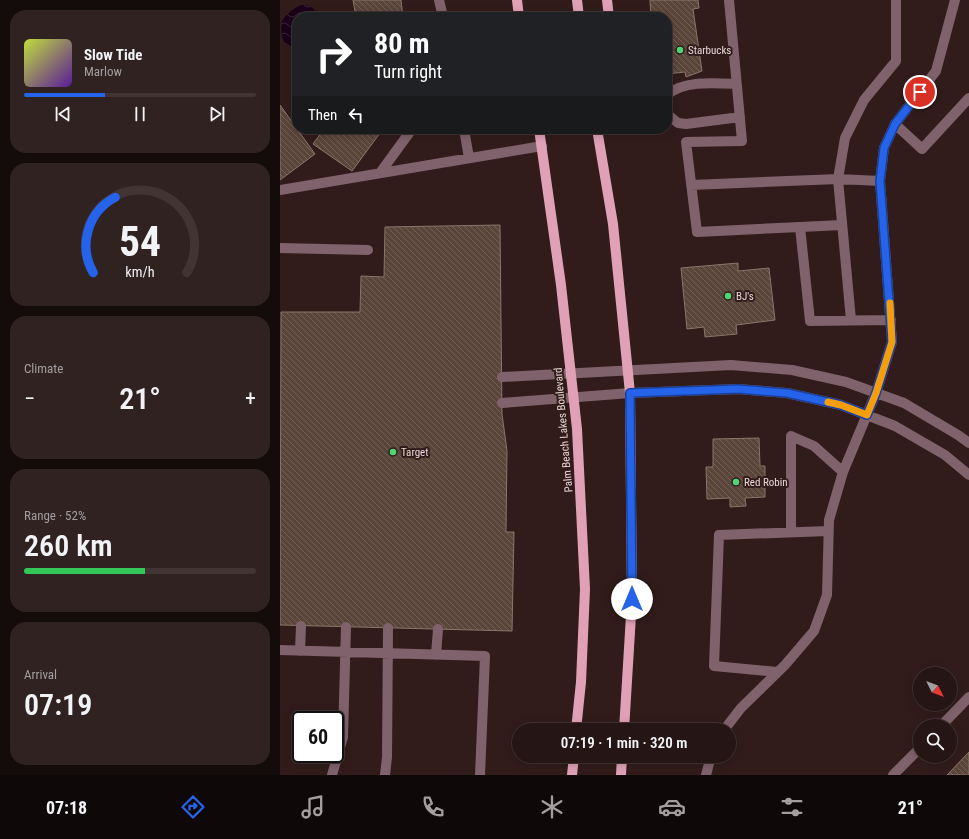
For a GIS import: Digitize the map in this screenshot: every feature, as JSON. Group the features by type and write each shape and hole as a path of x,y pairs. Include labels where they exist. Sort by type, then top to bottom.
{"main road":[{"path":"516,0 519,12"},
{"path":"577,0 578,12"},
{"path":"607,0 608,12"},
{"name":"Palm Beach Lakes Boulevard","path":"540,134 561,285 577,429 585,589 581,682 577,723"},
{"path":"598,134 613,224 629,370 632,599 624,723"},
{"path":"572,775 573,763"},
{"path":"621,775 622,763"}],"lane":[{"path":"439,0 441,12"},
{"path":"730,0 742,141 686,142 697,232 842,225"},
{"path":"851,320 838,179 845,138 864,100 896,61 896,0"},
{"path":"729,723 741,708 777,672 814,631 827,595 828,520 843,472 876,393 892,342 880,181 884,148 895,124 936,71 954,0"},
{"path":"672,90 681,86 736,84"},
{"path":"895,124 922,149 969,98"},
{"path":"672,118 678,123 686,124 740,117"},
{"path":"380,173 408,134"},
{"path":"465,134 469,158"},
{"path":"280,190 542,146"},
{"path":"691,185 838,179 880,181"},
{"path":"800,227 810,321 891,320"},
{"path":"280,248 368,250"},
{"path":"502,377 571,372 731,365 792,370 846,382 904,403 958,435 969,444"},
{"path":"502,403 630,393 738,389 787,393 841,405 895,426 945,455 969,475"},
{"path":"790,532 791,436 814,446 843,472"},
{"path":"777,672 714,666 719,535 828,531"},
{"path":"300,651 301,626"},
{"path":"332,775 343,737 346,627"},
{"path":"385,775 387,757 388,628"},
{"path":"436,654 438,629"},
{"path":"280,650 485,656 480,775"},
{"path":"948,719 969,697"},
{"path":"894,775 913,755"},
{"path":"706,775 709,763"}],"water":[{"path":"301,5 307,5 312,7 315,12 292,12 292,46 288,46 283,40 281,30 282,21 295,8"}],"building":[{"path":"353,0 401,0 402,12 355,12"},
{"path":"650,0 698,0 699,8 693,9 702,71 686,77 685,72 672,73 672,12 651,12"},
{"path":"280,105 292,122 292,134 301,134 315,154 280,180"},
{"path":"320,134 379,134 352,171 313,144"},
{"path":"500,225 502,414 507,451 506,532 514,532 512,631 280,625 281,312 360,312 361,276 384,277 385,227"},
{"name":"BJ's","path":"738,263 738,271 769,268 775,320 736,325 737,334 705,337 704,327 687,329 681,268"},
{"name":"Red Robin","path":"759,438 760,466 765,466 765,497 745,498 746,506 730,507 730,498 707,499 706,467 713,467 713,439"},
{"path":"969,752 969,775 947,775"}],"slow traffic":[{"path":"828,402 841,405 867,415 876,393 892,342 890,303"}],"place":[{"name":"Starbucks","path":"680,50"},
{"name":"BJ's","path":"728,296"},
{"name":"Target","path":"393,452"},
{"name":"Red Robin","path":"736,482"}],"route":[{"path":"632,599 630,393 738,389 787,393 841,405 867,415 876,393 892,342 880,181 884,148 895,124 920,92"}]}
